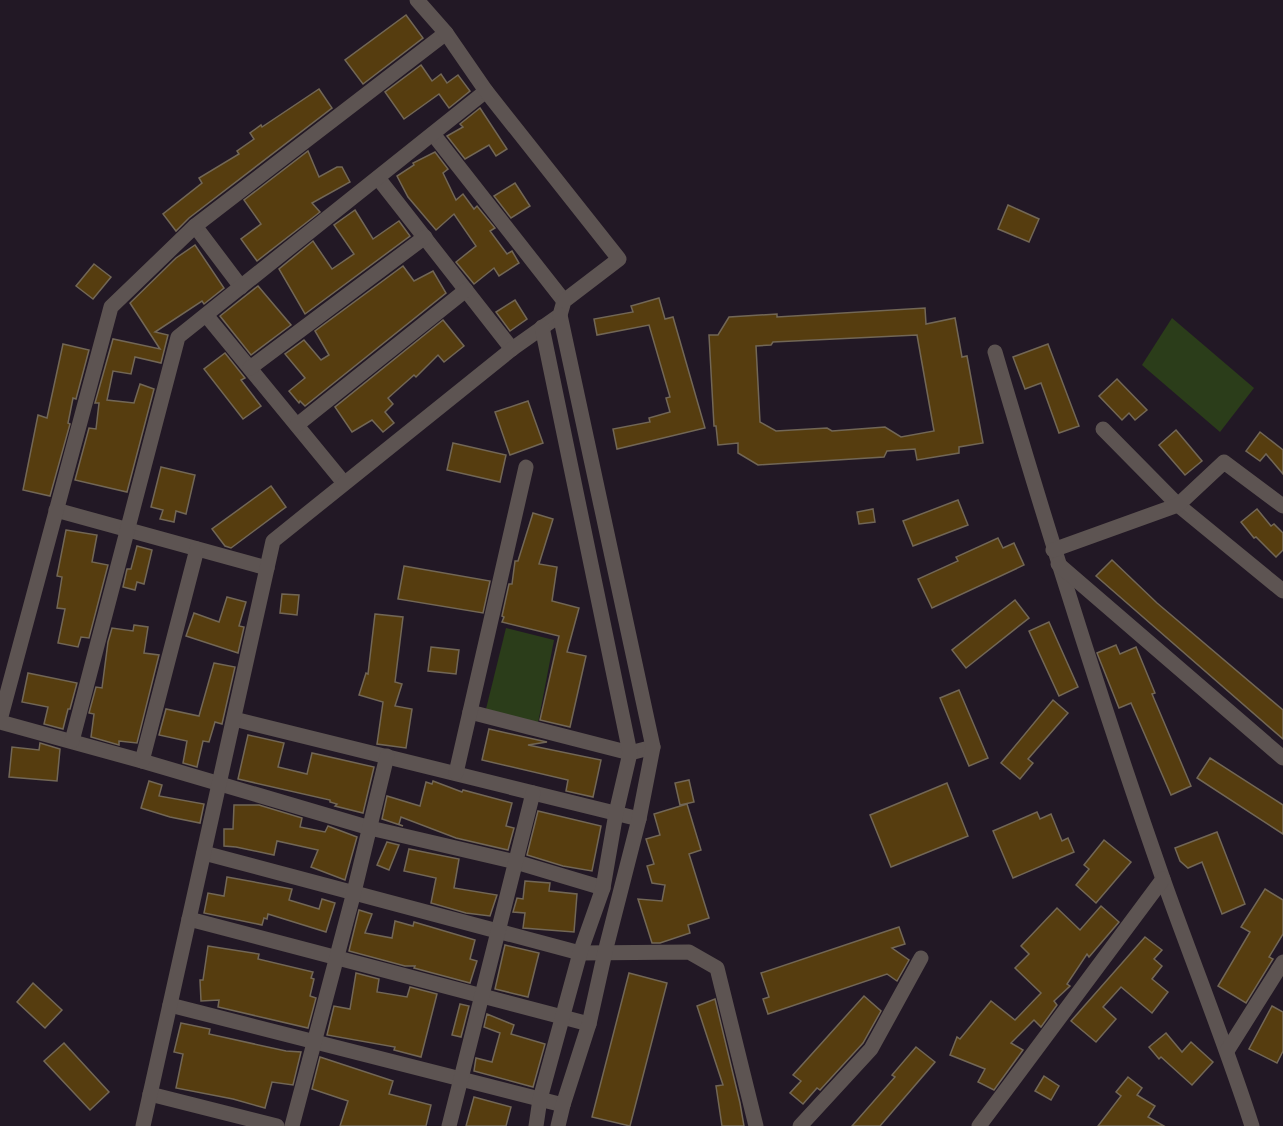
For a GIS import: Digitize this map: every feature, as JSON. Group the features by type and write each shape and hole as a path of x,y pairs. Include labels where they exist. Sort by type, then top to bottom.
{"street":[{"path":"143,1126 273,541 542,327 619,260 486,91 446,33 417,0"},
{"path":"446,33 195,226 111,307 0,721 370,828 516,862 603,888"},
{"path":"72,741 178,337 486,91"},
{"path":"433,134 562,308 653,747 639,819 589,1024 558,1126"},
{"path":"378,178 512,349"},
{"path":"195,226 241,287"},
{"path":"250,368 424,237"},
{"path":"297,425 466,290"},
{"path":"206,315 344,483"},
{"path":"536,1126 540,1099 580,952 603,888 616,813 630,753 542,327"},
{"path":"994,352 1055,557 1163,879 1227,1051 1252,1126"},
{"path":"1103,429 1178,505 1283,591"},
{"path":"1055,557 1178,505 1224,462 1283,506"},
{"path":"456,773 526,467"},
{"path":"56,510 267,568"},
{"path":"142,761 197,549"},
{"path":"1055,557 1283,758"},
{"path":"470,712 630,753 653,747"},
{"path":"234,719 639,819"},
{"path":"292,1126 354,892 387,756"},
{"path":"449,1126 533,793"},
{"path":"204,852 580,952 689,952 717,968 756,1126"},
{"path":"979,1126 1163,879"},
{"path":"189,919 589,1024"},
{"path":"800,1126 871,1049 921,958"},
{"path":"1227,1051 1283,962"},
{"path":"170,1005 563,1105"},
{"path":"150,1094 277,1126"}],"green space":[{"path":"1172,318 1254,388 1220,432 1142,365"},
{"path":"506,628 554,640 538,723 486,709"}],"building":[{"path":"406,15 423,38 363,84 345,60"},
{"path":"421,65 432,81 441,74 447,83 458,75 470,91 449,108 439,94 404,119 385,92"},
{"path":"319,89 332,108 189,218 176,231 163,214 202,183 199,178 239,154 237,151 254,139 250,133"},
{"path":"480,108 507,149 496,156 489,145 465,159 447,136 463,127 460,124"},
{"path":"308,151 319,177 337,167 342,167 350,182 312,203 320,212 257,261 241,239 261,224 244,200"},
{"path":"435,152 448,169 443,173 456,200 463,194 474,209 477,206 495,228 490,231 507,254 512,251 519,263 499,276 494,268 474,284 456,262 476,246 454,214 436,230 408,197 397,176 414,165 413,163"},
{"path":"515,183 530,206 511,218 494,196"},
{"path":"1008,205 1039,219 1029,242 998,229"},
{"path":"355,210 373,239 399,221 410,236 305,314 279,269 313,241 332,269 354,254 334,225"},
{"path":"195,245 224,288 204,304 202,301 155,332 168,335 161,363 135,357 131,374 113,371 107,400 134,403 140,384 154,389 127,492 75,480 89,428 96,429 99,403 95,403 113,339 160,349 130,303 176,258"},
{"path":"94,264 111,277 93,299 76,286"},
{"path":"403,266 414,281 433,271 446,293 305,406 300,401 299,403 289,391 305,378 285,354 304,340 321,360 329,355 315,331"},
{"path":"258,286 291,325 251,355 220,316"},
{"path":"659,298 665,319 673,317 705,428 617,449 613,429 650,422 649,418 670,412 666,398 670,397 649,325 597,335 594,319 633,312 631,306"},
{"path":"515,300 527,319 510,331 496,312"},
{"path":"925,308 926,324 955,318 962,357 967,356 983,443 959,447 959,453 917,460 915,449 887,451 884,457 758,465 738,453 738,443 718,445 716,426 714,426 709,335 718,335 729,317 777,314 777,317","holes":["917,335 934,431 901,437 885,427 832,431 827,428 776,431 760,422 756,346 771,345 773,342"]},
{"path":"443,320 464,346 444,362 438,355 416,377 414,375 388,398 393,404 385,412 394,423 383,432 372,420 352,432 335,407"},
{"path":"63,344 89,350 76,399 73,398 68,423 70,424 50,496 23,490 38,415 47,418"},
{"path":"1048,344 1079,426 1059,433 1041,383 1025,389 1013,357"},
{"path":"225,353 245,378 241,380 261,406 243,419 204,369"},
{"path":"1117,379 1147,410 1135,420 1129,413 1122,420 1099,396"},
{"path":"528,401 543,443 510,455 495,412"},
{"path":"1176,430 1202,461 1185,475 1159,445"},
{"path":"1260,432 1283,450 1283,474 1266,454 1260,461 1246,451"},
{"path":"453,443 506,455 500,482 447,470"},
{"path":"161,467 195,475 186,514 176,511 174,522 160,519 163,510 151,507"},
{"path":"271,486 286,507 231,548 225,546 212,529"},
{"path":"958,500 968,525 913,546 903,521"},
{"path":"873,509 875,522 859,524 857,512"},
{"path":"1257,509 1271,526 1274,524 1283,533 1283,550 1276,557 1256,537 1254,538 1241,522"},
{"path":"533,513 553,519 539,564 557,567 552,601 579,608 567,652 586,656 570,727 540,720 559,636 502,622 509,584 512,584 515,561 518,561"},
{"path":"66,530 97,535 92,562 108,565 89,638 81,637 78,647 58,643 65,609 57,608 62,577 57,576"},
{"path":"998,538 1003,548 1014,543 1024,565 932,608 918,579 958,561 956,557"},
{"path":"137,546 152,550 144,584 137,582 135,590 123,587 127,569 131,569"},
{"path":"1112,560 1157,603 1283,710 1283,739 1096,576"},
{"path":"404,566 490,581 483,613 398,599"},
{"path":"282,594 299,595 297,615 280,613"},
{"path":"227,597 246,602 239,626 244,627 238,653 186,636 194,613 219,622"},
{"path":"1015,600 1029,618 966,668 952,650"},
{"path":"375,614 403,617 395,682 402,684 395,706 412,709 406,748 377,744 383,702 359,695 366,673 368,674"},
{"path":"1049,622 1078,687 1059,696 1029,631"},
{"path":"134,625 148,627 144,653 159,655 137,743 119,741 119,745 91,737 94,714 89,713 96,687 102,688 112,628 133,631"},
{"path":"1116,645 1120,654 1136,647 1155,693 1152,694 1191,786 1171,795 1131,703 1119,708 1097,653"},
{"path":"431,647 459,650 456,674 428,671"},
{"path":"214,663 235,667 222,724 215,722 209,742 203,741 197,767 183,763 187,741 159,735 166,709 199,716"},
{"path":"28,673 77,683 63,729 44,724 48,707 22,702"},
{"path":"959,690 988,758 969,766 940,698"},
{"path":"1053,700 1068,713 1028,759 1033,763 1020,779 1001,763"},
{"path":"489,729 547,742 528,745 601,760 593,797 566,791 568,780 482,760"},
{"path":"248,735 284,743 278,767 307,774 312,753 374,767 363,813 335,806 337,804 330,800 238,779"},
{"path":"40,743 60,749 57,781 9,777 12,747 39,750"},
{"path":"1210,758 1283,805 1283,834 1197,778"},
{"path":"689,780 694,802 680,805 675,783"},
{"path":"149,781 162,785 159,796 204,804 200,823 141,808"},
{"path":"433,781 462,792 463,790 512,803 506,826 514,828 508,850 456,838 401,817 398,824 403,826 382,819 387,796 420,806 426,782 432,784"},
{"path":"947,783 968,836 891,867 870,815"},
{"path":"687,804 701,850 689,854 709,918 688,925 690,933 660,943 652,943 638,899 662,901 665,885 652,883 647,866 654,864 646,839 660,835 654,814"},
{"path":"234,805 259,805 302,818 300,827 325,832 328,826 357,837 345,880 311,867 318,850 277,841 274,855 224,846 224,829 233,829"},
{"path":"538,811 601,826 592,871 563,866 527,855"},
{"path":"1037,812 1040,819 1051,814 1062,841 1068,838 1074,852 1013,878 993,831"},
{"path":"1217,832 1245,904 1222,914 1202,862 1188,868 1180,861 1175,848"},
{"path":"1104,840 1131,862 1096,903 1076,885 1089,869 1084,865"},
{"path":"387,842 399,845 389,870 377,865"},
{"path":"409,849 459,859 454,888 497,895 490,916 466,913 431,903 436,878 404,871"},
{"path":"227,877 292,889 289,900 319,909 322,899 335,903 326,932 268,914 262,925 204,913 208,893 224,896"},
{"path":"525,881 550,883 549,891 577,894 574,932 523,928 525,913 513,912 517,898 523,899"},
{"path":"1265,889 1283,900 1283,934 1269,957 1273,959 1246,1003 1218,986 1250,932 1241,927"},
{"path":"1101,906 1119,922 1089,957 1087,954 1067,984 1070,986 1054,1001 1057,1005 1041,1027 1034,1020 1011,1043 1023,1050 994,1090 978,1082 985,1069 950,1055 957,1037 960,1039 991,1001 1015,1020 1041,993 1015,968 1029,954 1021,946 1057,908 1080,930"},
{"path":"359,910 372,914 365,933 392,938 395,921 413,926 414,922 475,940 470,959 477,961 470,983 414,968 415,966 405,966 349,951"},
{"path":"899,927 905,944 892,948 909,960 897,981 887,974 768,1014 763,999 769,997 761,973"},
{"path":"1145,937 1162,950 1154,959 1162,966 1152,979 1168,992 1152,1013 1121,987 1103,1007 1116,1019 1096,1042 1071,1021"},
{"path":"505,945 539,953 528,997 495,989"},
{"path":"208,946 259,954 258,959 313,972 311,978 314,979 310,996 316,998 308,1028 218,1007 219,1000 201,1001 200,980 203,980"},
{"path":"356,973 379,979 377,992 407,997 410,987 437,994 421,1057 394,1050 395,1047 327,1035 334,1006 350,1009"},
{"path":"629,973 667,983 630,1126 592,1117"},
{"path":"33,983 62,1010 45,1028 17,1002"},
{"path":"864,996 881,1011 863,1043 820,1090 817,1088 803,1104 790,1093 801,1081 793,1075"},
{"path":"715,999 744,1126 722,1126 716,1086 723,1085 697,1006"},
{"path":"460,1004 469,1006 461,1037 452,1035"},
{"path":"1272,1006 1283,1012 1283,1051 1277,1063 1249,1049"},
{"path":"487,1014 514,1025 511,1034 545,1044 533,1087 474,1071 476,1058 492,1062 500,1033 484,1027"},
{"path":"181,1023 210,1029 209,1034 286,1051 301,1052 293,1085 272,1082 265,1108 176,1088 183,1054 174,1052"},
{"path":"1166,1033 1182,1052 1191,1042 1213,1062 1192,1085 1161,1057 1159,1059 1149,1047"},
{"path":"64,1043 109,1092 90,1110 44,1061"},
{"path":"916,1047 935,1062 880,1126 852,1126 895,1077 892,1075"},
{"path":"320,1057 393,1081 389,1094 431,1105 426,1126 340,1126 348,1101 312,1089"},
{"path":"1044,1076 1059,1086 1051,1100 1035,1091"},
{"path":"1128,1077 1142,1088 1137,1095 1155,1106 1148,1117 1164,1126 1098,1126 1121,1096 1116,1092"},
{"path":"474,1097 511,1107 506,1126 466,1126"}]}
